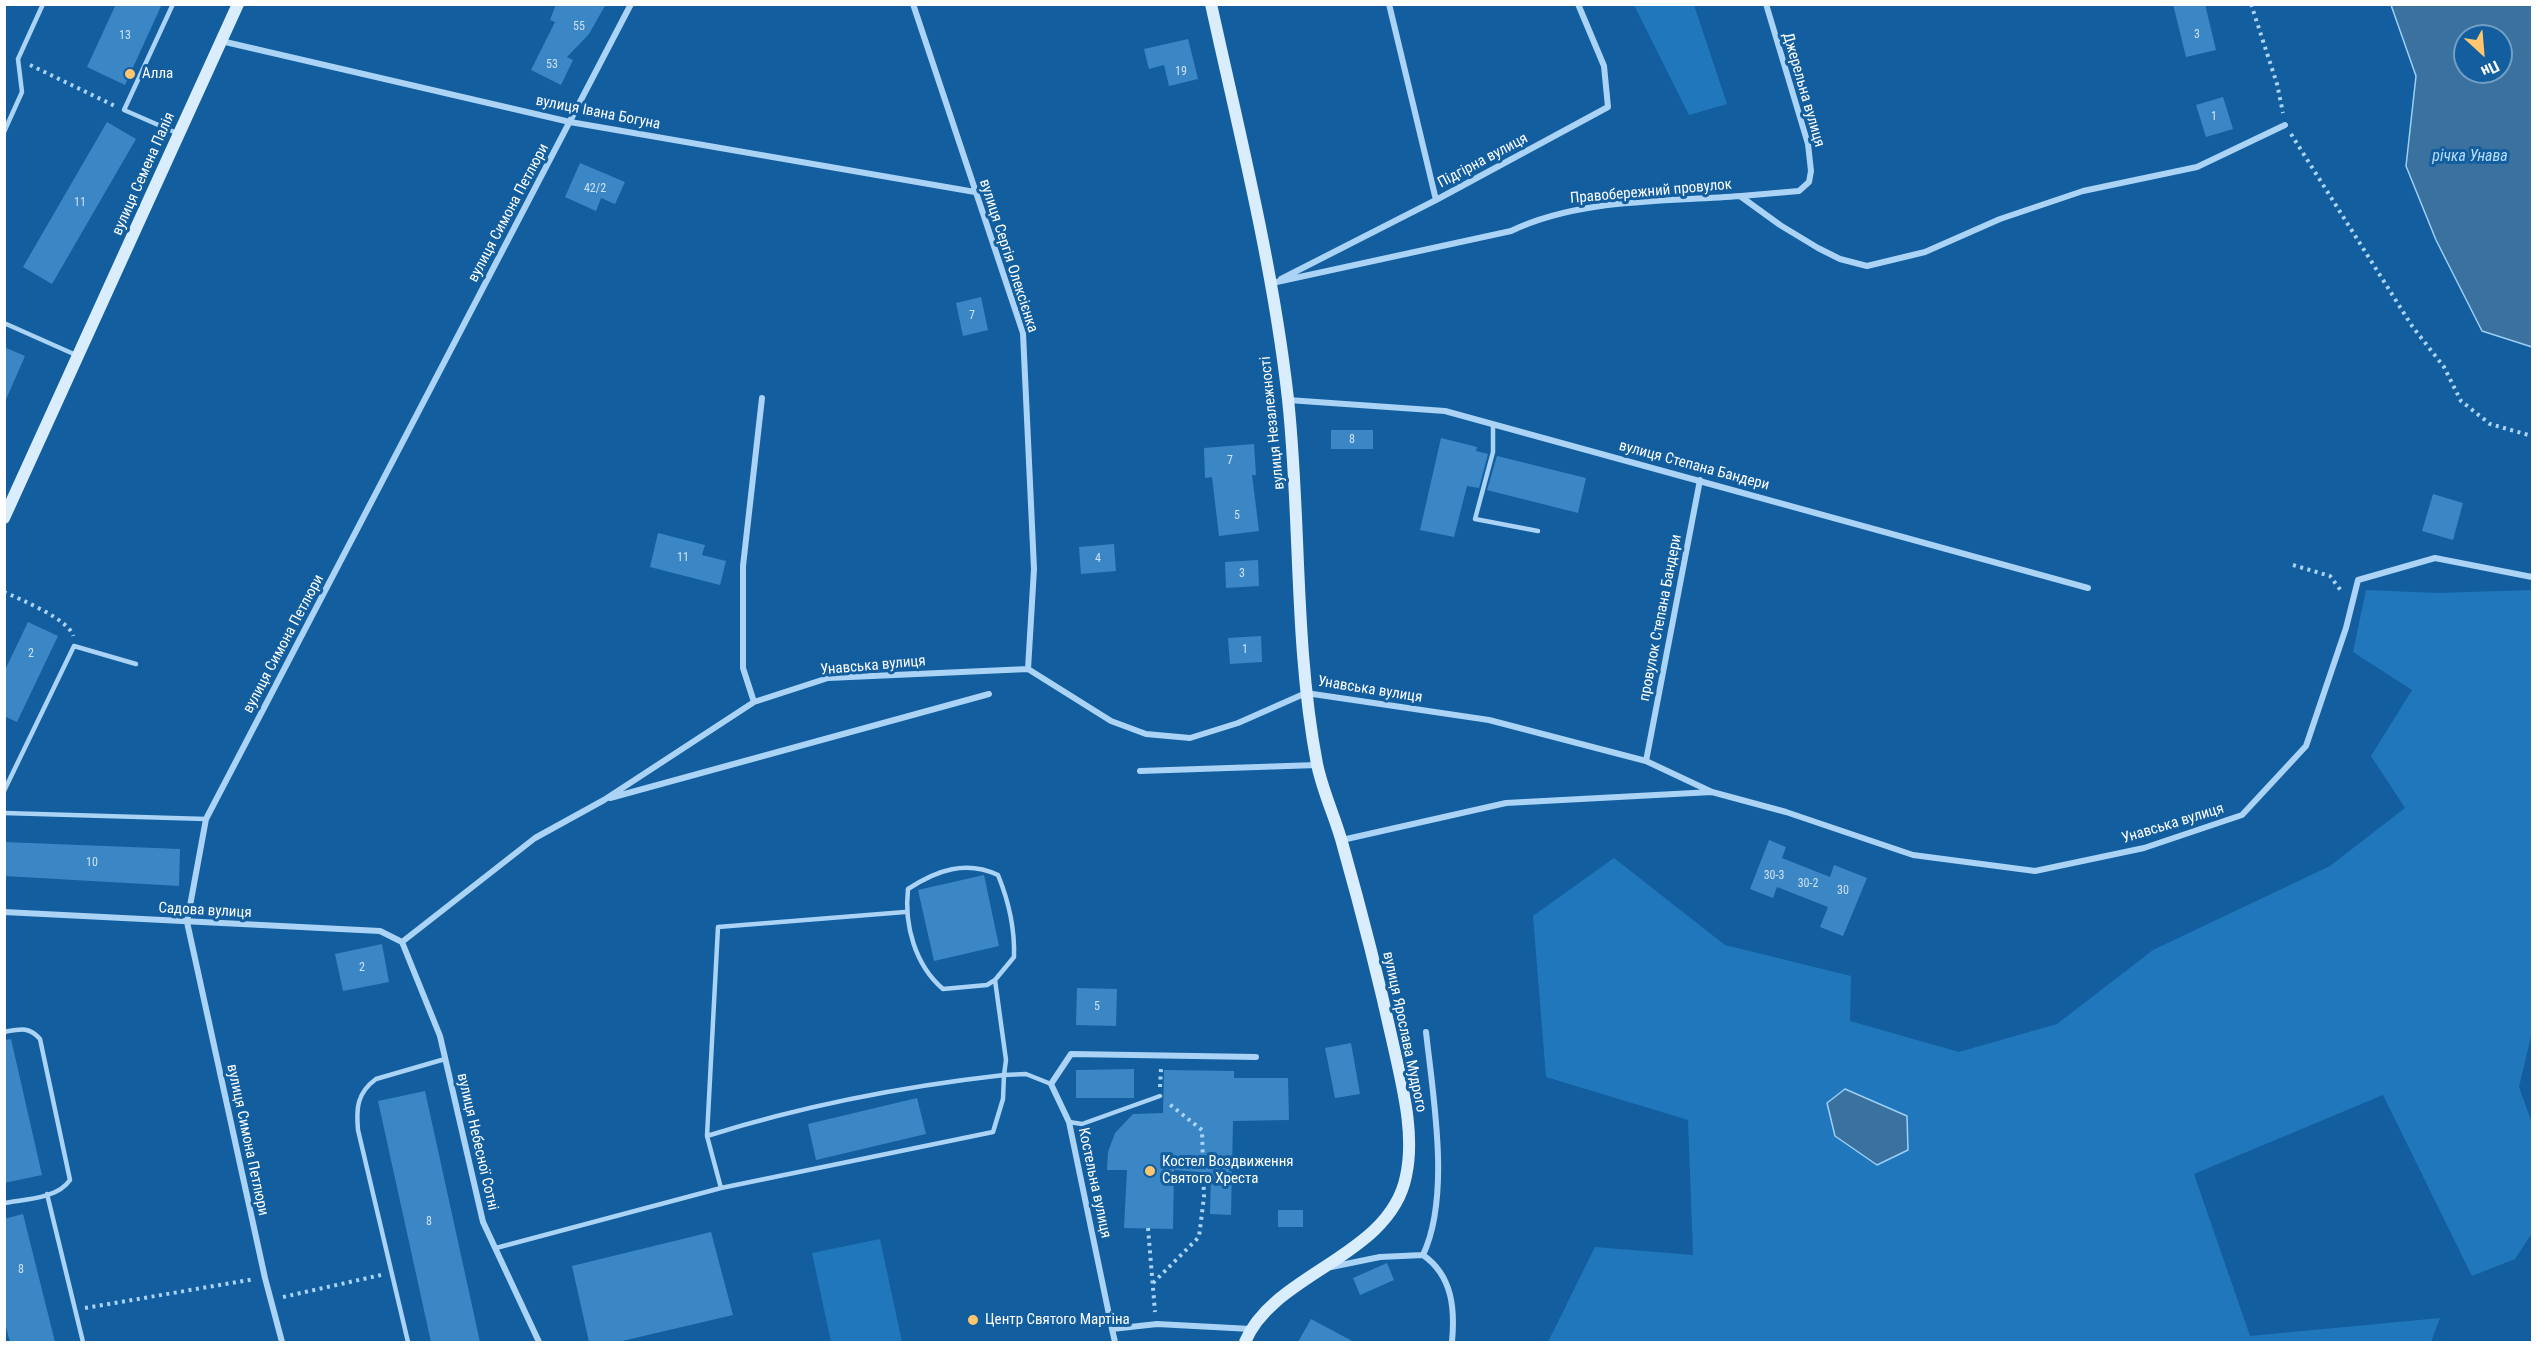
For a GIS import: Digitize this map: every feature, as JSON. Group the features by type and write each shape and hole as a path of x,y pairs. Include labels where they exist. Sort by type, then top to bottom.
{"street":[{"name":"вулиця Семена Палія","path":"4,518 238,4"},
{"name":"вулиця Симона Петлюри","path":"282,1342 265,1278 187,922 206,819 631,4"},
{"name":"вулиця Сергія Олексієнка","path":"912,4 1023,333 1034,569 1028,669"},
{"name":"вулиця Незалежності","path":"1210,4 1272,283 1288,400 1306,693 1318,765 1342,840"},
{"path":"1389,4 1436,201"},
{"name":"Підгірна вулиця","path":"1272,283 1436,201 1608,107 1604,66 1578,4"},
{"name":"Джерельна вулиця","path":"1740,196 1799,191 1809,182 1811,171 1808,144 1766,4"},
{"name":"вулиця Івана Богуна","path":"221,41 570,122 975,192"},
{"name":"Правобережний провулок","path":"1272,283 1511,231 1532,221 1572,210 1740,196 1818,248 1840,259 1867,267 1925,252 2000,219 2083,191 2197,167 2285,125"},
{"path":"754,702 742,668 743,566 762,398"},
{"name":"вулиця Степана Бандери","path":"1288,400 1445,411 2088,588"},
{"name":"провулок Степана Бандери","path":"1646,761 1700,480"},
{"name":"Унавська вулиця","path":"402,942 535,838 604,800 754,702 828,678 1028,669 1111,721 1146,734 1190,738 1238,723 1306,693 1489,720 1646,761 1712,792 1786,812 1913,855 2035,871 2144,848 2242,815 2306,746 2349,616 2358,580 2434,558 2532,577"},
{"name":"Унавська вулиця","path":"604,800 989,694"},
{"path":"1140,771 1318,765"},
{"name":"Унавська вулиця","path":"1342,840 1506,803 1712,792"},
{"name":"вулиця Ярослава Мудрого","path":"1245,1342 1251,1329 1266,1312 1362,1241 1385,1219 1400,1198 1407,1176 1409,1152 1406,1111 1398,1065 1369,938 1342,840"},
{"name":"Садова вулиця","path":"4,912 380,931 402,942"},
{"name":"вулиця Небесної Сотні","path":"402,942 440,1036 483,1222 539,1342"},
{"name":"вулиця Ярослава Мудрого","path":"1322,1269 1380,1257 1423,1255 1428,1245 1438,1185 1438,1141 1426,1032"},
{"path":"1051,1084 1071,1054 1256,1057"},
{"name":"Костельна вулиця","path":"1051,1084 1069,1122 1115,1342"},
{"path":"1423,1255 1431,1261 1451,1294 1455,1311 1452,1342"},
{"path":"1112,1329 1157,1324 1251,1329"}],"lane":[{"path":"4,132 22,92 18,59 44,4"},
{"path":"173,4 124,110 179,134"},
{"path":"4,323 78,356"},
{"path":"1492,424 1493,452 1475,519 1538,531"},
{"path":"4,791 74,646 136,664"},
{"path":"4,813 206,819"},
{"path":"982,867 998,875 1011,913 1014,957 994,980 987,986 943,989 928,976 905,912 908,889 927,876 957,868 982,867"},
{"path":"721,1188 707,1136 718,927 905,912"},
{"path":"495,1248 721,1188 993,1132 1003,1099 1006,1060 994,980"},
{"path":"4,1032 25,1028 34,1032 40,1039 70,1180 64,1188 47,1194 4,1203"},
{"path":"408,1342 358,1130 356,1108 366,1086 376,1079 445,1059"},
{"path":"707,1136 767,1117 933,1085 1026,1074 1051,1084"},
{"path":"1069,1122 1082,1124 1160,1096"},
{"path":"47,1194 83,1342"}],"path":[{"path":"2251,4 2277,84 2285,125 2412,326 2444,367 2461,401 2490,424 2532,436"},
{"path":"18,59 124,110"},
{"path":"2294,565 2330,576 2342,589 2349,616"},
{"path":"4,592 64,622 72,631 74,646"},
{"path":"1154,1283 1199,1237 1204,1197 1202,1130 1160,1096 1162,1055"},
{"path":"1148,1228 1157,1324"},
{"path":"271,1299 391,1273"},
{"path":"75,1310 265,1278"}],"shaded area":[{"path":"1634,5 1694,5 1727,104 1689,115"},
{"path":"2366,590 2438,593 2532,590 2532,1032 2519,1087 2532,1123 2532,1233 2515,1259 2472,1276 2383,1095 2194,1174 2250,1336 2440,1318 2431,1342 1548,1342 1595,1247 1693,1255 1688,1120 1546,1077 1533,916 1614,858 1725,945 1851,976 1850,1021 1959,1052 2057,1024 2153,950 2330,866 2405,808 2371,756 2412,690 2353,652"},
{"path":"880,1239 902,1342 831,1342 812,1253"}],"water":[{"name":"річка Унава","path":"2391,5 2532,5 2532,347 2482,331 2436,240 2406,166 2416,76"},
{"path":"1845,1089 1907,1116 1908,1150 1877,1165 1835,1136 1827,1103"}],"building":[{"path":"116,4 162,4 125,85 87,67"},
{"path":"556,4 606,4 589,34 567,57 573,60 561,85 531,70 555,22 550,20"},
{"path":"2173,4 2205,4 2216,50 2186,57"},
{"path":"1188,39 1198,79 1169,86 1164,65 1149,69 1144,49"},
{"path":"2223,97 2233,129 2206,137 2196,105"},
{"path":"107,122 136,139 52,284 23,267"},
{"path":"580,163 625,182 615,204 601,198 596,211 565,197"},
{"path":"981,297 988,330 963,336 956,303"},
{"path":"4,347 25,356 4,404"},
{"path":"1331,430 1373,430 1373,449 1331,449"},
{"path":"1441,438 1477,447 1476,451 1488,454 1479,488 1467,486 1454,537 1420,530"},
{"path":"1254,444 1256,475 1252,475 1259,531 1219,536 1212,477 1205,478 1204,448"},
{"path":"1497,456 1586,478 1578,513 1487,490"},
{"path":"2433,494 2463,503 2453,540 2422,531"},
{"path":"658,533 705,545 702,555 726,561 720,585 650,567"},
{"path":"1114,544 1116,571 1081,574 1079,547"},
{"path":"1258,560 1259,586 1226,588 1225,562"},
{"path":"28,622 58,636 17,722 4,716 4,672"},
{"path":"1261,636 1262,662 1230,664 1228,638"},
{"path":"1769,840 1786,847 1782,858 1830,877 1834,865 1867,878 1843,936 1820,927 1828,907 1777,887 1773,898 1750,889"},
{"path":"4,842 180,849 179,886 4,876"},
{"path":"984,875 999,946 934,961 918,890"},
{"path":"382,944 389,982 343,991 335,954"},
{"path":"1077,988 1117,989 1116,1026 1076,1025"},
{"path":"11,1039 42,1175 4,1183 4,1040"},
{"path":"1351,1043 1360,1094 1335,1098 1325,1048"},
{"path":"1134,1069 1134,1098 1076,1098 1076,1070"},
{"path":"1164,1070 1234,1071 1234,1078 1288,1078 1289,1120 1233,1121 1231,1215 1210,1214 1211,1173 1174,1170 1173,1229 1124,1228 1127,1170 1107,1170 1108,1152 1115,1133 1133,1114 1163,1113"},
{"path":"425,1091 480,1342 431,1342 378,1101"},
{"path":"917,1098 926,1134 816,1160 808,1124"},
{"path":"1278,1210 1303,1210 1303,1227 1278,1227"},
{"path":"23,1214 55,1342 10,1342 4,1320 4,1219"},
{"path":"711,1232 733,1315 618,1342 589,1342 572,1266"},
{"path":"1387,1263 1394,1280 1360,1295 1353,1278"},
{"path":"1311,1319 1354,1342 1298,1342"}],"place":[{"name":"Алла","path":"130,74"},
{"name":"Костел Воздвиження Святого Хреста","path":"1150,1171"},
{"name":"Центр Святого Мартіна","path":"973,1320"}]}
